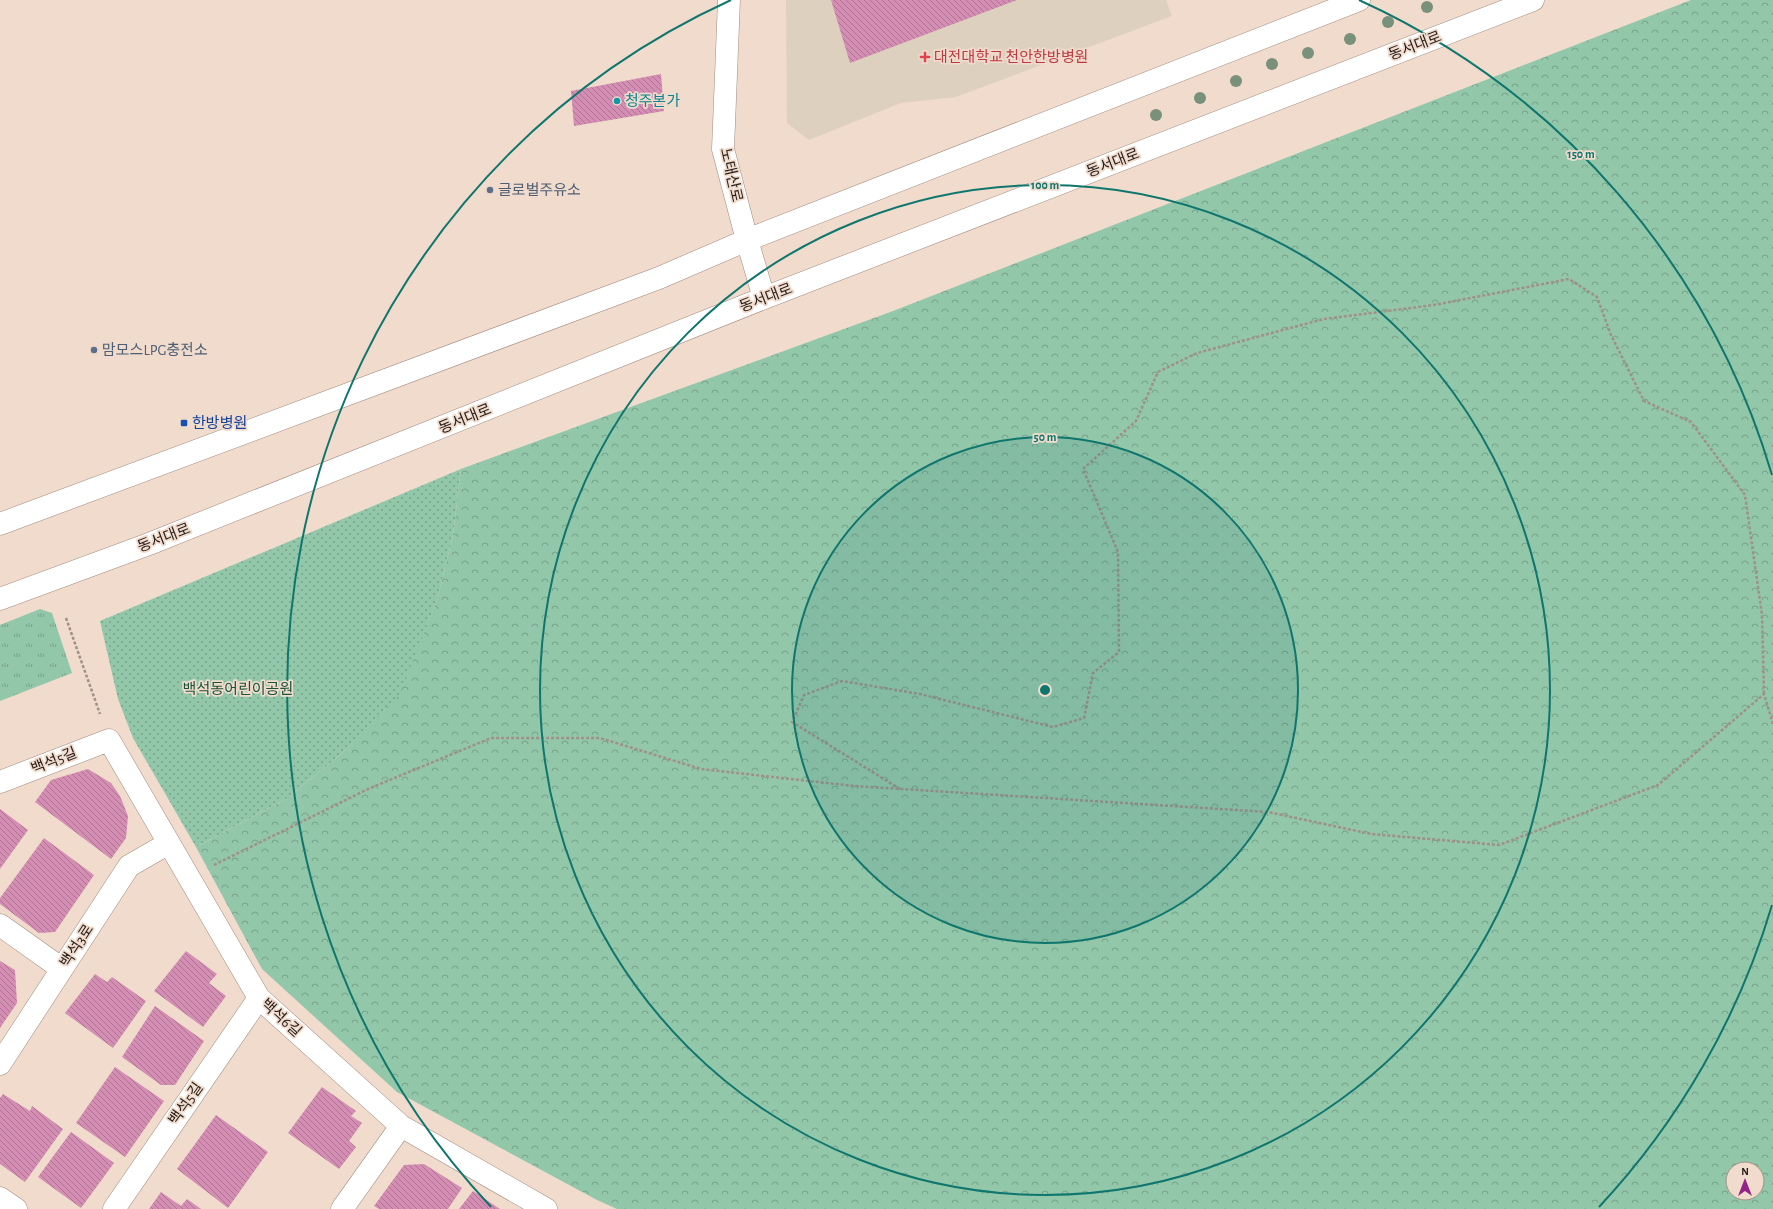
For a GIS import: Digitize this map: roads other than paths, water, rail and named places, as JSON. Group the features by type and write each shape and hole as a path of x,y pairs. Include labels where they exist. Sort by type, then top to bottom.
{"main road":[{"name":"노태산로","path":"729,0 724,149 747,240 764,298"},
{"path":"0,524 659,278 747,240 1359,0"},
{"name":"동서대로","path":"0,600 149,544 764,298 1533,0"},
{"name":"백석5길","path":"0,782 109,740"},
{"name":"백석6길","path":"109,740 259,998 401,1126 546,1209"},
{"name":"백석3로","path":"0,1064 129,866 169,843"},
{"path":"0,925 62,969"},
{"name":"백석5길","path":"114,1209 259,998"},
{"path":"342,1209 401,1126"},
{"path":"0,1198 16,1209"}],"place":[{"name":"대전대학교 천안한방병원","path":"925,57"},
{"name":"청주본가","path":"617,101"},
{"name":"글로벌주유소","path":"490,190"},
{"name":"맘모스LPG충전소","path":"94,350"},
{"name":"한방병원","path":"184,423"}],"park label":[{"name":"백석동어린이공원","path":"238,689"}]}
